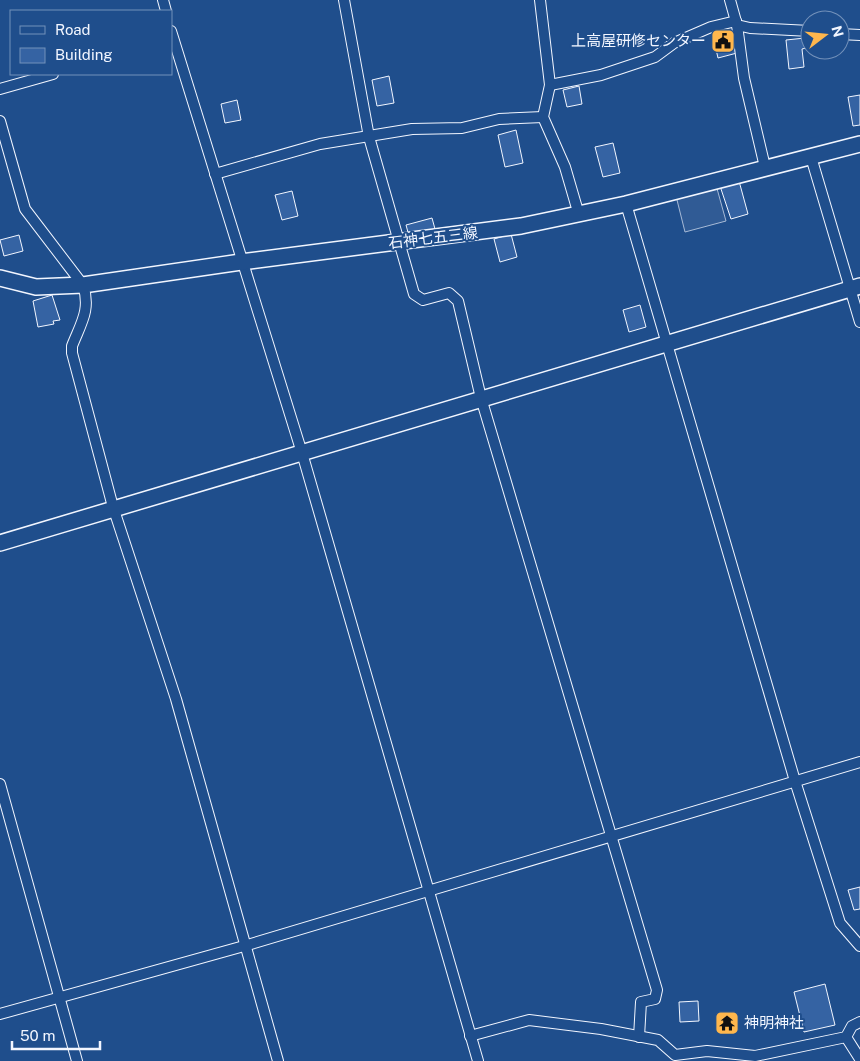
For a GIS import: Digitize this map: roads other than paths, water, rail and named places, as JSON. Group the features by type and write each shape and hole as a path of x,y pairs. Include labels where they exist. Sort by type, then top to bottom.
{"street":[{"path":"344,0 369,138 414,294 423,300 448,293 458,301 481,398 658,990 655,999 641,1002 639,1038"},
{"path":"540,0 550,85 544,117 565,167 578,214"},
{"path":"730,0 741,49 741,63 765,167"},
{"path":"550,85 601,75 655,57 674,43 712,27 736,23 750,28 800,30"},
{"path":"172,37 302,453 478,1061"},
{"path":"0,89 49,75"},
{"path":"215,174 320,144 369,138 412,129 462,128 499,119 544,117"},
{"path":"0,121 25,209 83,285 88,308 72,346 72,353 113,507 176,699 244,946 278,1061"},
{"name":"石神七五三線","path":"0,278 36,287 83,285 241,262 521,226 626,204 860,144"},
{"path":"811,157 855,288 860,322"},
{"path":"626,204 795,781 840,923 860,946"},
{"path":"0,543 113,507 302,453 481,398 855,288"},
{"path":"0,1014 244,946 860,762"},
{"path":"0,784 78,1061"},
{"path":"470,1036 529,1020 601,1029 639,1038 658,1040 675,1055 707,1051 755,1056 846,1037 852,1026 860,1022"},
{"path":"846,1037 860,1059"}],"place":[{"name":"上高屋研修センター","path":"723,41"},
{"name":"神明神社","path":"727,1023"}]}
